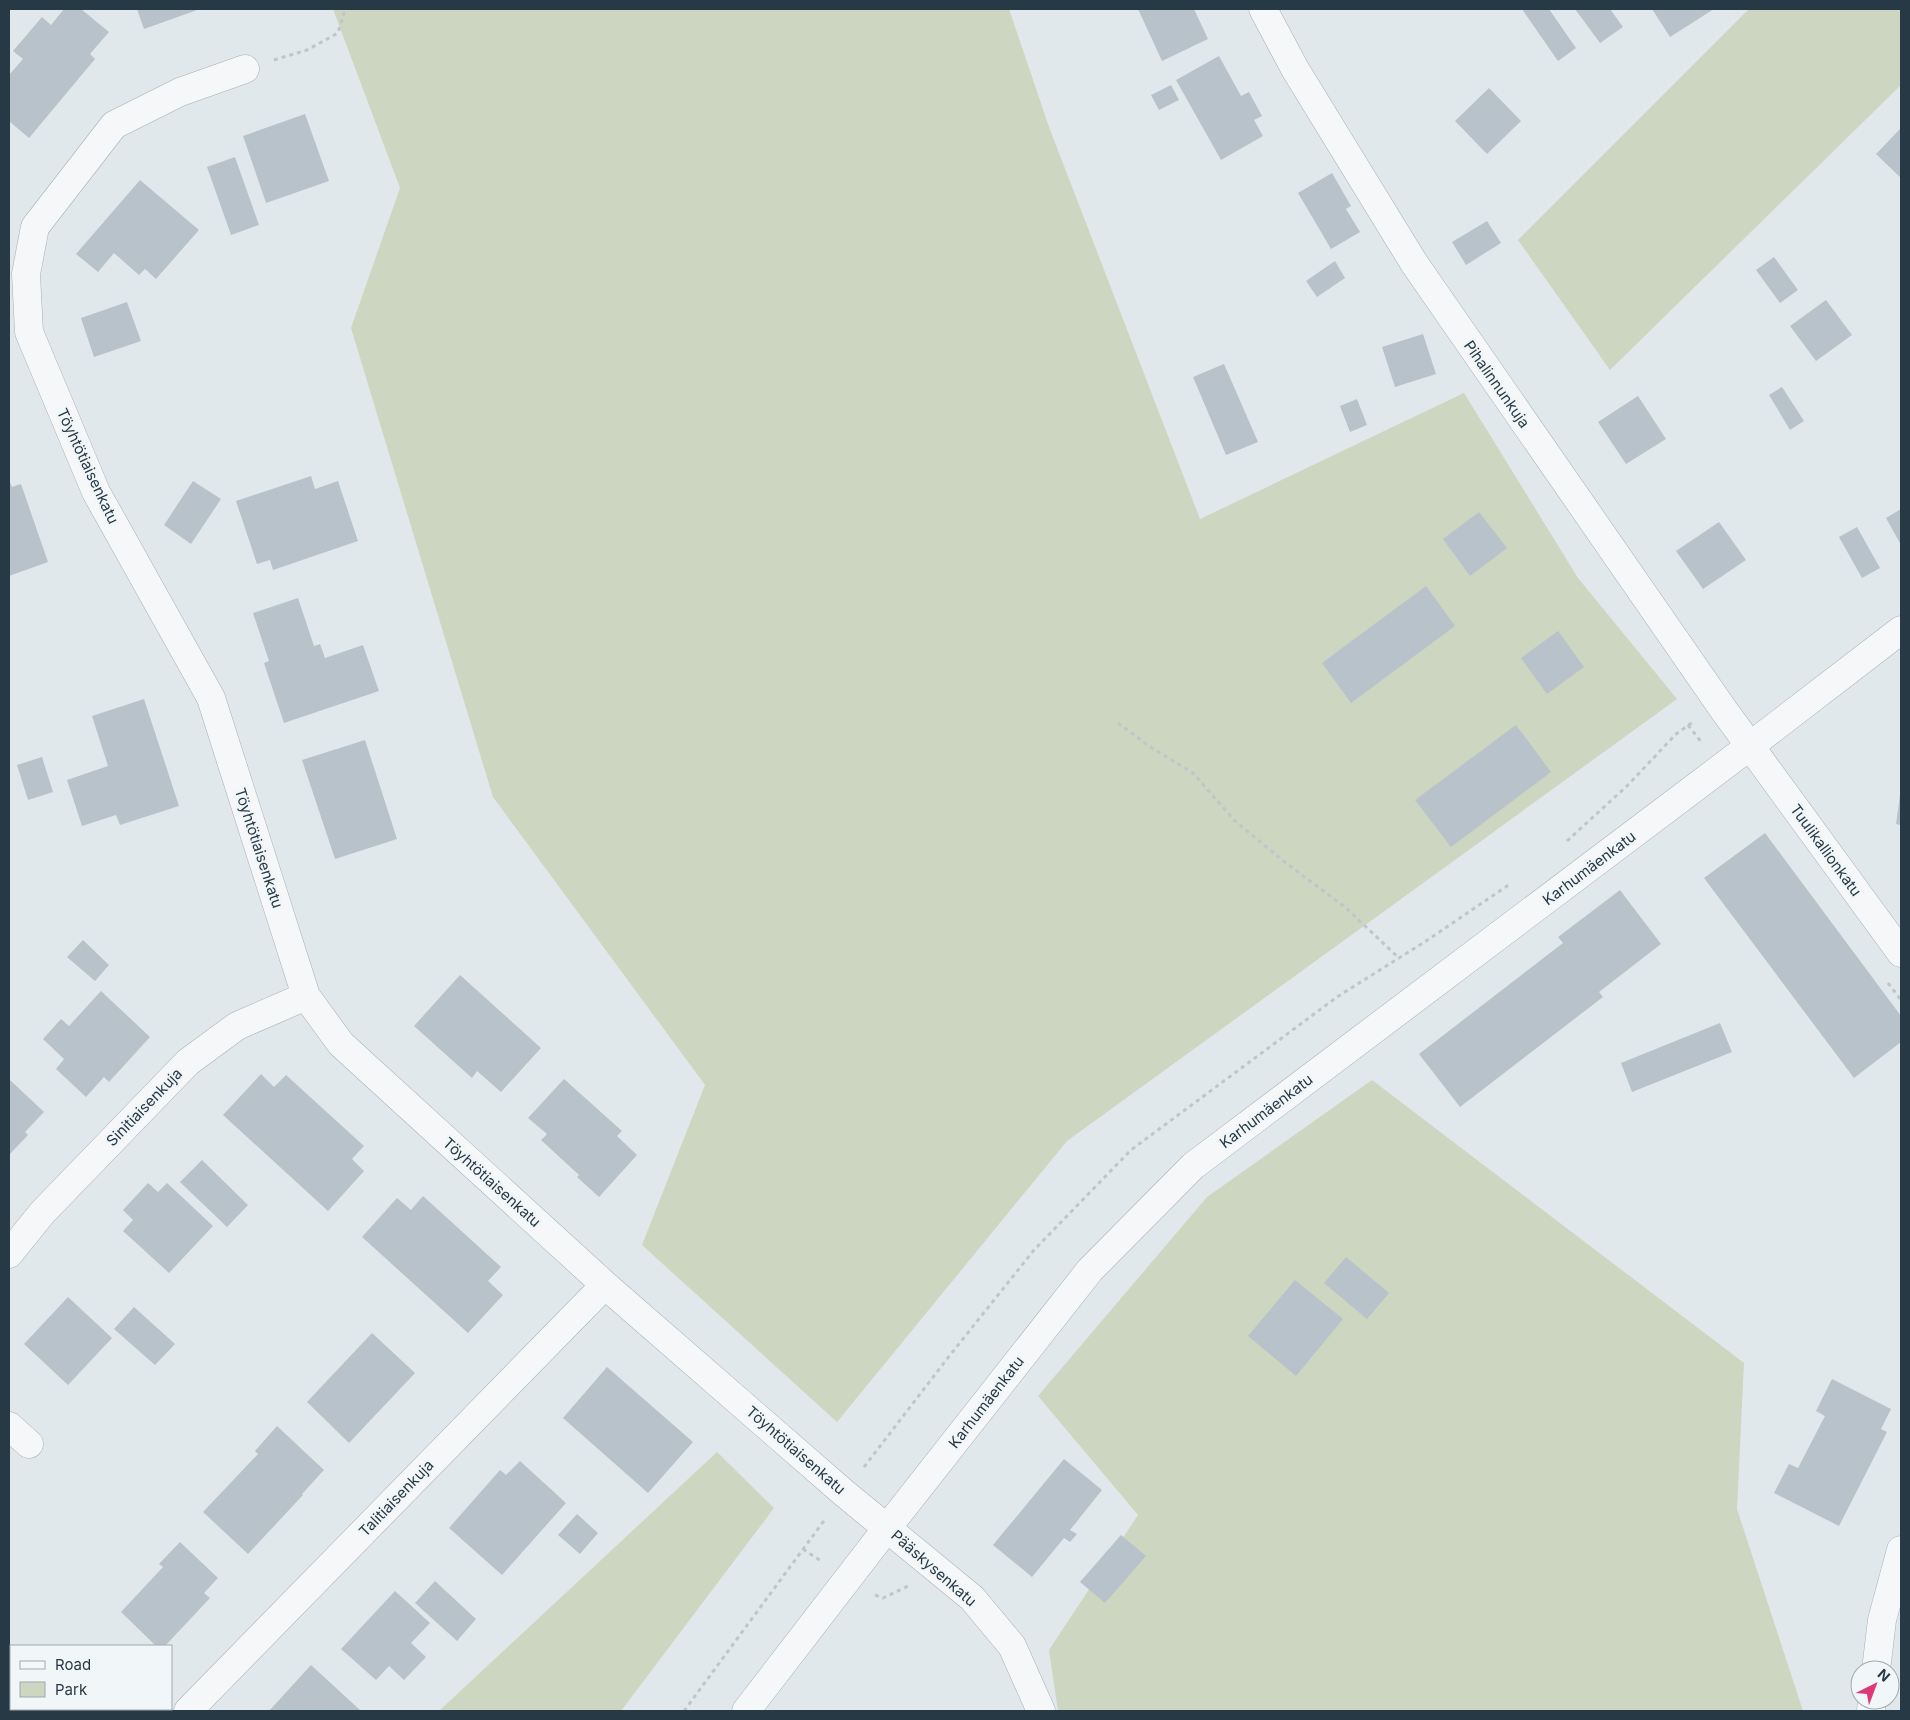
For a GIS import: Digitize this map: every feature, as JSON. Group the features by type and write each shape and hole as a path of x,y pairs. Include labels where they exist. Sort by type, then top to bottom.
{"street":[{"name":"Pihalinnunkuja","path":"1263,9 1295,69 1414,263 1750,746"},
{"name":"Töyhtötiaisenkatu","path":"246,68 180,92 114,125 36,227 26,274 29,332 96,492 211,698 306,996 341,1044 605,1285 887,1528"},
{"name":"Karhumäenkatu","path":"746,1711 1090,1270 1193,1166 1901,630"},
{"name":"Tuulikallionkatu","path":"1750,746 1901,953"},
{"name":"Sinitiaisenkuja","path":"9,1254 42,1213 188,1062 237,1026 306,996"},
{"name":"Talitiaisenkuja","path":"188,1711 605,1285"},
{"path":"9,1426 29,1444"},
{"name":"Pääskysenkatu","path":"887,1528 972,1598 1012,1646 1040,1711"},
{"path":"1879,1660 1891,1622 1901,1550"}],"path":[{"path":"246,68 307,50 338,33 344,13 342,9"},
{"path":"1118,723 1152,748 1192,773 1234,820 1282,860 1346,908 1399,958"}],"green space":[{"path":"333,9 1009,9 1049,127 1200,519 1464,393 1578,578 1677,699 1067,1141 837,1422 642,1245 705,1085 493,797 351,328 400,188"},
{"path":"1749,9 1901,9 1901,85 1610,370 1518,240"},
{"path":"1372,1080 1744,1363 1737,1509 1803,1711 1058,1711 1049,1650 1138,1515 1038,1396 1207,1197"},
{"path":"717,1452 774,1508 621,1711 439,1711"}],"building":[{"path":"64,9 81,9 109,32 90,54 95,59 29,138 9,121 9,75 23,59 13,51 42,17 51,25"},
{"path":"137,9 200,9 144,29"},
{"path":"1138,9 1194,9 1208,39 1162,61"},
{"path":"1522,9 1549,9 1576,48 1558,61"},
{"path":"1575,9 1610,9 1623,27 1600,43"},
{"path":"1652,9 1714,9 1670,37"},
{"path":"1219,56 1241,96 1249,92 1262,116 1254,120 1263,136 1221,160 1176,80"},
{"path":"1171,85 1179,100 1159,110 1151,95"},
{"path":"1489,88 1521,121 1487,154 1455,121"},
{"path":"305,114 329,181 266,203 243,136"},
{"path":"1901,128 1901,178 1876,154"},
{"path":"235,157 259,225 231,235 207,167"},
{"path":"1332,173 1351,206 1346,209 1360,232 1331,249 1298,193"},
{"path":"140,180 199,230 156,279 145,269 139,275 114,253 98,272 76,254"},
{"path":"1487,221 1501,243 1466,265 1452,242"},
{"path":"1774,257 1798,290 1780,303 1756,270"},
{"path":"1335,261 1345,278 1317,297 1306,281"},
{"path":"1826,300 1852,335 1816,361 1790,326"},
{"path":"127,302 141,341 94,357 81,318"},
{"path":"1423,334 1436,374 1395,387 1382,347"},
{"path":"1224,364 1258,442 1226,455 1193,377"},
{"path":"1782,387 1804,421 1790,430 1769,395"},
{"path":"1638,396 1666,439 1626,464 1598,422"},
{"path":"1357,399 1367,425 1350,432 1340,406"},
{"path":"311,476 315,489 338,481 358,541 273,570 270,560 257,564 236,501"},
{"path":"9,480 12,487 21,484 48,562 9,576"},
{"path":"193,481 221,499 191,544 164,525"},
{"path":"1901,509 1901,545 1886,518"},
{"path":"1479,512 1507,548 1470,576 1443,539"},
{"path":"1719,522 1746,560 1703,589 1676,551"},
{"path":"1857,527 1880,568 1862,578 1839,537"},
{"path":"1426,586 1455,626 1351,703 1322,663"},
{"path":"298,598 314,646 320,644 325,658 363,645 379,691 284,723 264,663 269,661 253,613"},
{"path":"1558,631 1584,667 1547,694 1521,658"},
{"path":"144,699 179,806 120,825 116,815 82,826 67,780 108,766 92,716"},
{"path":"1516,725 1551,772 1451,847 1415,800"},
{"path":"365,740 397,839 335,859 302,760"},
{"path":"42,757 53,792 28,800 17,765"},
{"path":"1901,795 1901,825 1896,824"},
{"path":"1765,833 1901,1016 1901,1042 1854,1078 1704,878"},
{"path":"1620,890 1661,944 1599,992 1603,997 1460,1107 1419,1054 1563,943 1558,937"},
{"path":"83,940 109,965 95,981 67,957"},
{"path":"460,975 541,1048 501,1092 477,1071 472,1078 414,1026"},
{"path":"101,991 150,1037 109,1082 104,1077 86,1097 56,1069 64,1059 43,1039 61,1019 69,1026"},
{"path":"1720,1023 1732,1052 1632,1092 1621,1063"},
{"path":"261,1074 274,1087 286,1075 364,1146 352,1159 364,1171 328,1211 223,1115"},
{"path":"9,1079 44,1112 25,1132 28,1135 9,1155"},
{"path":"564,1079 622,1131 617,1136 637,1155 599,1197 577,1177 579,1175 541,1140 547,1134 528,1118"},
{"path":"202,1160 248,1205 227,1227 180,1182"},
{"path":"148,1183 158,1192 167,1183 213,1226 169,1273 123,1231 133,1220 123,1210"},
{"path":"423,1196 501,1267 488,1281 503,1295 468,1333 362,1237 397,1198 411,1210"},
{"path":"1346,1257 1389,1293 1367,1319 1324,1283"},
{"path":"1295,1280 1343,1319 1296,1376 1248,1336"},
{"path":"68,1297 112,1338 68,1385 24,1344"},
{"path":"134,1307 175,1344 155,1365 114,1329"},
{"path":"372,1333 415,1373 349,1443 307,1402"},
{"path":"607,1367 693,1442 648,1493 563,1418"},
{"path":"1832,1379 1891,1409 1881,1429 1887,1432 1839,1526 1774,1493 1789,1464 1798,1468 1825,1416 1816,1411"},
{"path":"277,1426 324,1470 248,1554 203,1512 258,1454 255,1451"},
{"path":"1064,1459 1102,1490 1070,1530 1077,1534 1070,1542 1064,1538 1032,1577 993,1545"},
{"path":"520,1461 566,1503 502,1575 449,1528 500,1470 506,1475"},
{"path":"577,1514 598,1533 580,1554 558,1535"},
{"path":"1121,1535 1146,1556 1105,1603 1080,1582"},
{"path":"180,1542 218,1578 204,1593 210,1598 166,1645 155,1645 121,1612 163,1567 159,1564"},
{"path":"435,1581 476,1619 457,1641 415,1603"},
{"path":"395,1591 430,1623 411,1643 426,1657 404,1680 389,1666 376,1680 341,1649"},
{"path":"311,1665 360,1710 269,1711"},
{"path":"9,1688 10,1710 9,1711"}]}
